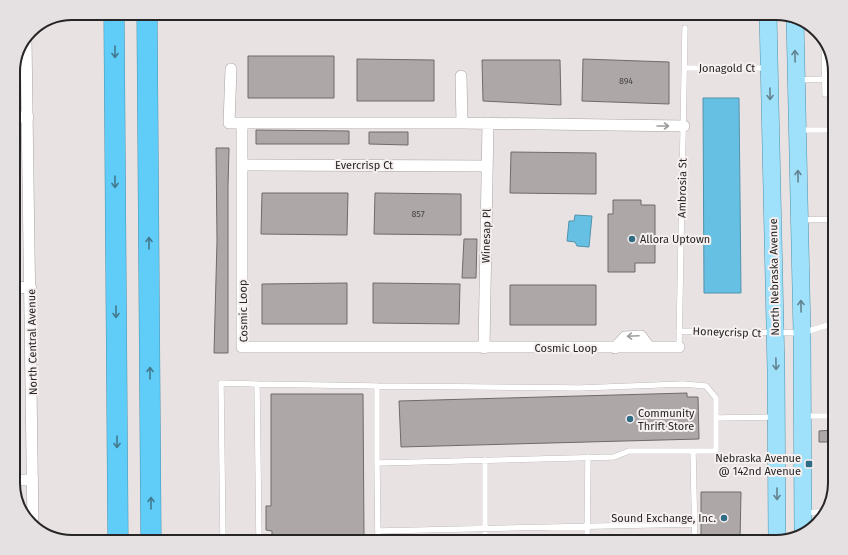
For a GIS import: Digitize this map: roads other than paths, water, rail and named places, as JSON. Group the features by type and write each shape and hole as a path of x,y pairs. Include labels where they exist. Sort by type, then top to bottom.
{"highway":[{"path":"114,20 118,535"},
{"path":"147,20 151,535"}],"main road":[{"name":"North Nebraska Avenue","path":"768,20 775,333 777,535"},
{"path":"795,24 802,333 803,527"}],"street":[{"name":"North Central Avenue","path":"26,48 31,288 33,517"},
{"path":"230,70 229,123 488,123 684,126"},
{"path":"461,76 462,123"},
{"path":"20,117 28,117"},
{"name":"Cosmic Loop","path":"242,123 242,347 615,348 625,336 641,336 649,347 679,347"},
{"name":"Winesap Pl","path":"484,348 488,123"},
{"name":"Evercrisp Ct","path":"242,165 487,166"},
{"path":"20,288 31,288"},
{"path":"20,480 33,480"}],"lane":[{"name":"Ambrosia St","path":"679,347 686,28"},
{"path":"824,53 825,94"},
{"name":"Jonagold Ct","path":"685,68 769,68"},
{"path":"796,80 825,79"},
{"path":"797,130 828,130"},
{"path":"799,220 828,218"},
{"name":"Honeycrisp Ct","path":"679,331 802,333 828,325"},
{"path":"223,535 221,383 580,388 682,384 706,386 716,398 716,451 629,451 614,457 377,463"},
{"path":"258,384 260,535"},
{"path":"377,386 378,535"},
{"path":"802,416 828,416"},
{"path":"716,418 776,417"},
{"path":"693,451 695,535"},
{"path":"587,535 588,458"},
{"path":"485,460 485,535"},
{"path":"803,513 819,512"},
{"path":"378,531 694,524"}],"water":[{"path":"703,98 739,98 741,293 704,293"},
{"path":"575,215 592,216 589,247 577,246 575,242 567,241 569,221 574,221"}],"place":[{"name":"Allora Uptown","path":"632,239"},
{"name":"Community Thrift Store","path":"630,419"},
{"name":"Nebraska Avenue @ 142nd Avenue","path":"809,464"},
{"name":"Sound Exchange, Inc.","path":"724,518"}]}
